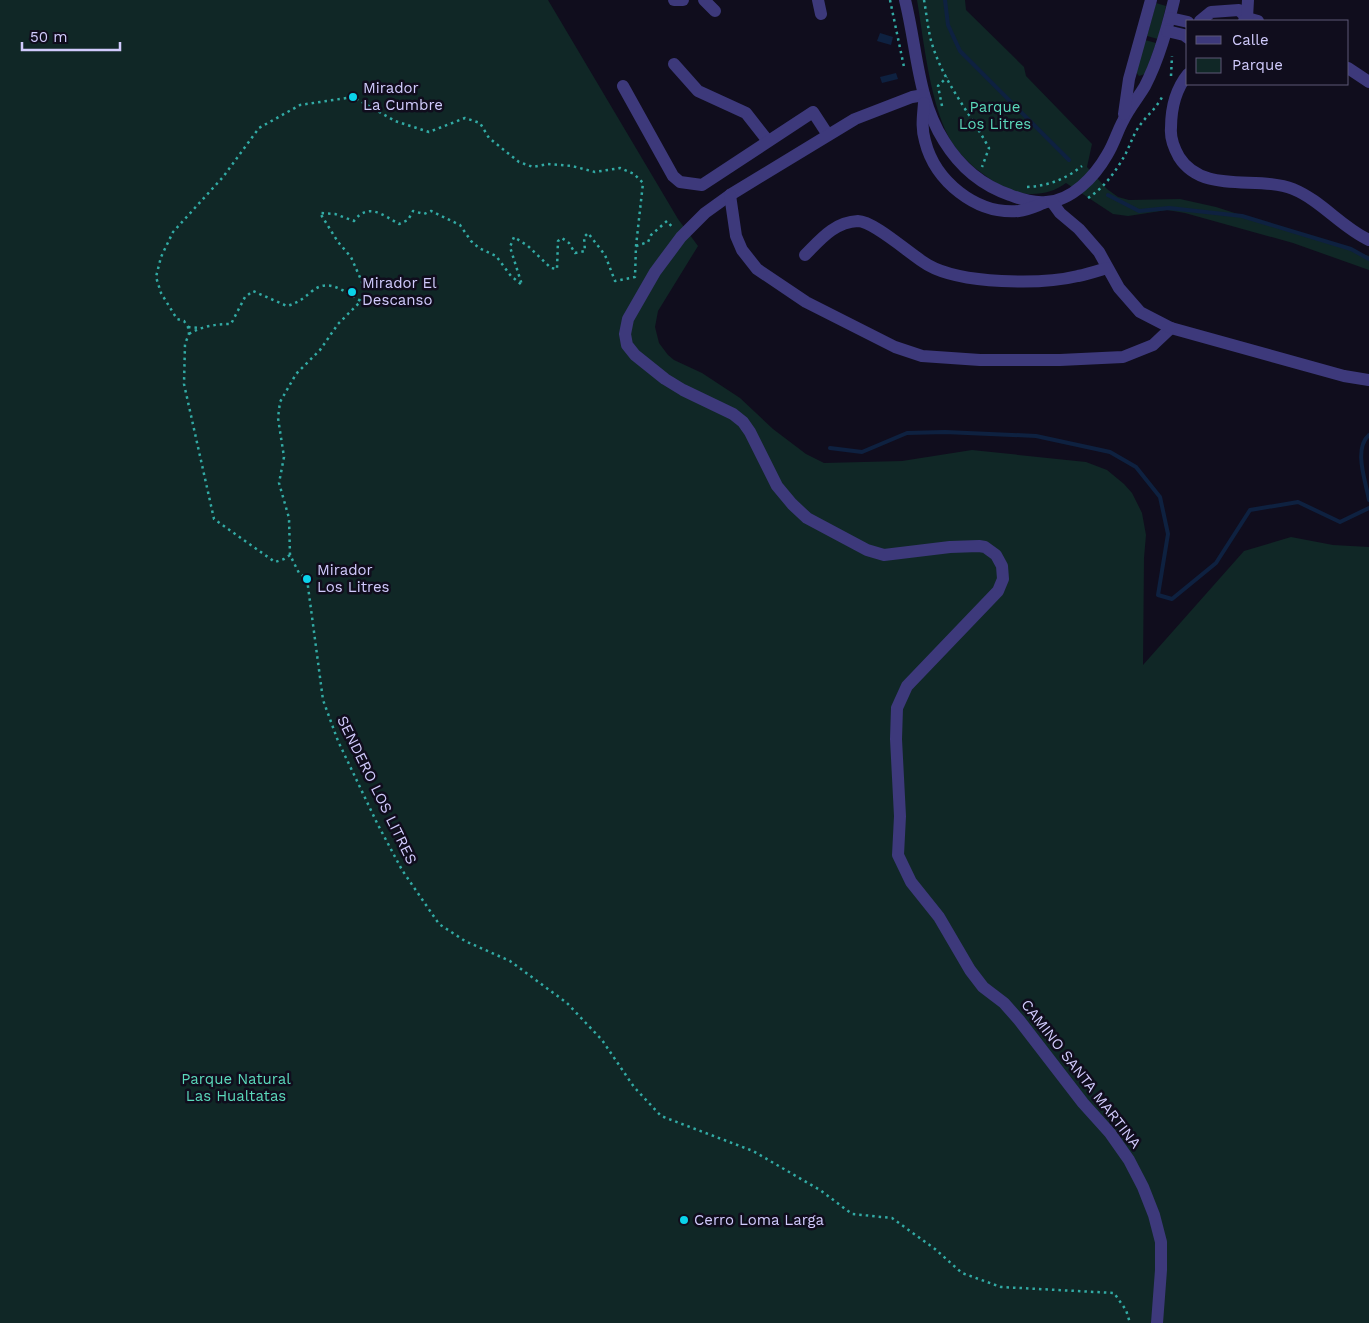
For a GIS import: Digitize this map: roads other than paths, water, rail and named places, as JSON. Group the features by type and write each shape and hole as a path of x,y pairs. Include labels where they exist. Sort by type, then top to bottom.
{"street":[{"path":"674,0 683,0"},
{"path":"704,0 715,11"},
{"path":"818,0 821,14"},
{"path":"905,0 924,95 932,119 943,140 966,170 995,190 1018,198 1048,202 1078,229 1099,252 1119,288 1140,312 1170,328 1344,376 1369,380"},
{"path":"1123,120 1129,78 1151,0"},
{"path":"924,95 922,126 924,140 934,164 950,185 972,201 996,209 1019,211 1048,202 1074,192 1090,178 1107,156 1123,120 1178,34 1170,18 1174,0"},
{"path":"1247,20 1248,0"},
{"path":"1200,20 1211,12 1239,10 1247,20"},
{"path":"1170,18 1186,22"},
{"path":"674,64 698,91 746,113 768,142"},
{"path":"1349,69 1369,82"},
{"path":"1186,77 1174,98 1171,132 1176,152 1189,168 1206,179 1264,182 1295,190 1312,198 1351,230 1369,240"},
{"path":"1129,78 1137,84 1145,84"},
{"path":"623,86 673,176 680,182 702,185 813,112 828,135"},
{"name":"CAMINO SANTA MARTINA","path":"924,95 912,97 855,120 730,195 705,213 681,237 655,272 628,319 625,334 627,345 635,355 665,379 683,390 733,414 743,422 777,486 807,518 867,550 884,556 950,547 979,546 991,550 1000,560 1003,572 998,591 907,686 897,708 896,739 900,816 898,855 911,882 939,916 970,970 983,987 1004,1003 1019,1020 1083,1103 1110,1133 1129,1160 1154,1215 1161,1242 1162,1270 1157,1323"},
{"path":"730,195 736,236 742,250 757,268 806,302 895,347 922,356 990,360 1060,360 1122,357 1152,345 1170,328"},
{"path":"805,255 829,231 843,223 860,221 874,227 928,265 944,272 974,280 1044,281 1076,277 1107,268"}],"water":[{"path":"880,33 893,37 891,45 877,41"},
{"path":"896,73 898,79 882,83 880,77"}],"waterway":[{"path":"945,0 948,25 960,51 1069,160"},
{"path":"1108,195 1139,211 1169,208 1242,216 1351,249 1369,259"},
{"path":"830,448 862,452 907,433 945,432 1036,436 1110,452 1136,467 1160,497 1168,534 1158,595 1172,599 1216,563 1250,510 1298,502 1340,522 1369,508"},
{"path":"1369,435 1364,441 1361,457 1369,500"}],"place":[{"name":"Mirador La Cumbre","path":"353,97"},
{"name":"Mirador El Descanso","path":"352,292"},
{"name":"Mirador Los Litres","path":"307,579"},
{"name":"Cerro Loma Larga","path":"684,1220"}],"park label":[{"name":"Parque Los Litres","path":"995,116"},
{"name":"Parque Natural Las Hualtatas","path":"236,1088"}]}
